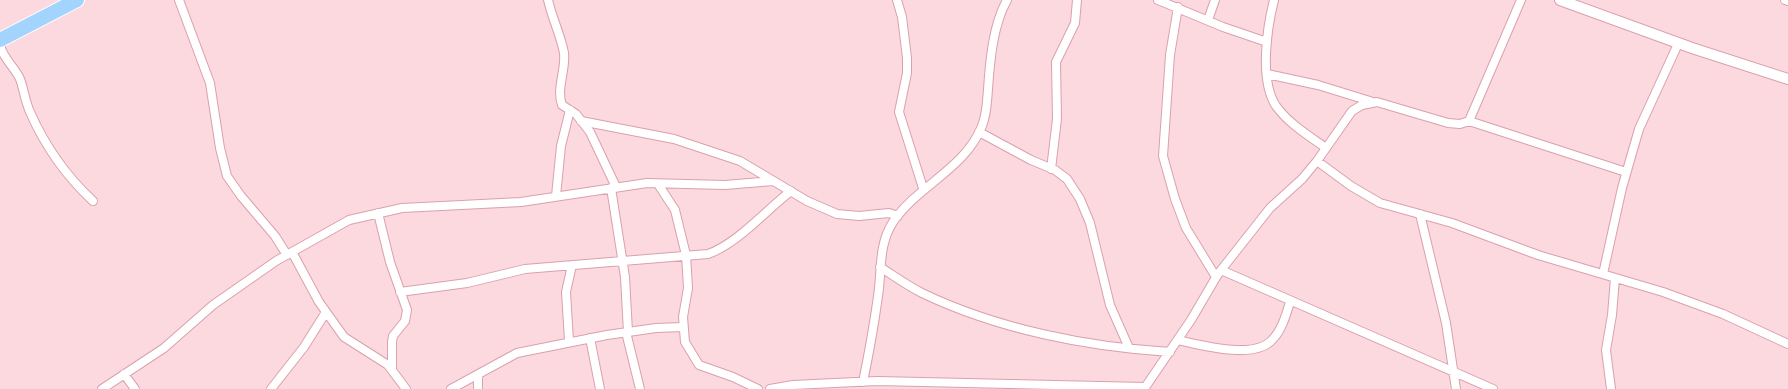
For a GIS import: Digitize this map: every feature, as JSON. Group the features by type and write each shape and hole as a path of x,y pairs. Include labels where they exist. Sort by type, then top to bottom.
{"highway":[{"path":"0,40 77,0"}],"street":[{"path":"179,0 210,83 226,176 290,253 326,312 344,337 392,369 406,389"},
{"path":"548,0 564,52 560,100 562,105 581,121 605,161 613,187 622,261 627,332 640,389"},
{"path":"897,0 902,17 907,58 907,73 899,112 923,188"},
{"path":"859,384 878,293 884,242 898,216 923,188 954,165 976,141 987,109 994,41 1002,9 1007,0"},
{"path":"1051,169 1057,119 1056,62 1075,23 1078,0"},
{"path":"1158,0 1268,42"},
{"path":"1208,20 1215,0"},
{"path":"1274,0 1268,42 1267,74 1275,104 1282,113 1326,148"},
{"path":"1469,121 1521,0"},
{"path":"1560,0 1678,44 1788,79"},
{"path":"1178,7 1170,55 1163,156 1175,200 1186,228 1219,273 1493,389"},
{"path":"1603,274 1626,172 1638,129 1678,44"},
{"path":"0,46 6,59 19,76 30,113 55,158 77,186 93,201"},
{"path":"1267,74 1318,85 1374,103 1448,123 1460,124 1469,121 1626,172"},
{"path":"770,389 793,385 859,384 1144,388 1178,340 1219,273 1270,208 1302,179 1352,111 1362,105 1374,103"},
{"path":"556,196 561,146 570,110"},
{"path":"581,121 695,145 740,161 807,201 837,214 859,216 889,213 898,216"},
{"path":"980,132 1067,179 1080,199 1090,223 1110,306 1129,348"},
{"path":"1317,161 1351,186 1380,202 1723,314 1788,344"},
{"path":"102,389 164,348 213,305 290,253 349,220 402,208 493,204 613,187 658,184 725,185 773,181"},
{"path":"658,184 675,210 686,255 688,288 683,327 686,342 699,365 733,377 758,389"},
{"path":"400,292 467,282 525,269 716,251 791,191"},
{"path":"378,212 407,314 393,336 392,369"},
{"path":"1420,214 1446,323 1456,389"},
{"path":"569,341 566,292 572,265"},
{"path":"880,267 921,292 975,313 1055,336 1129,348 1170,352"},
{"path":"1611,389 1606,350 1612,315 1614,278"},
{"path":"1178,340 1216,348 1248,350 1265,346 1279,331 1290,302"},
{"path":"271,389 304,347 326,312"},
{"path":"450,389 517,353 569,341 627,332 683,327"},
{"path":"590,338 600,389"},
{"path":"124,374 135,389"},
{"path":"478,375 478,389"}]}
